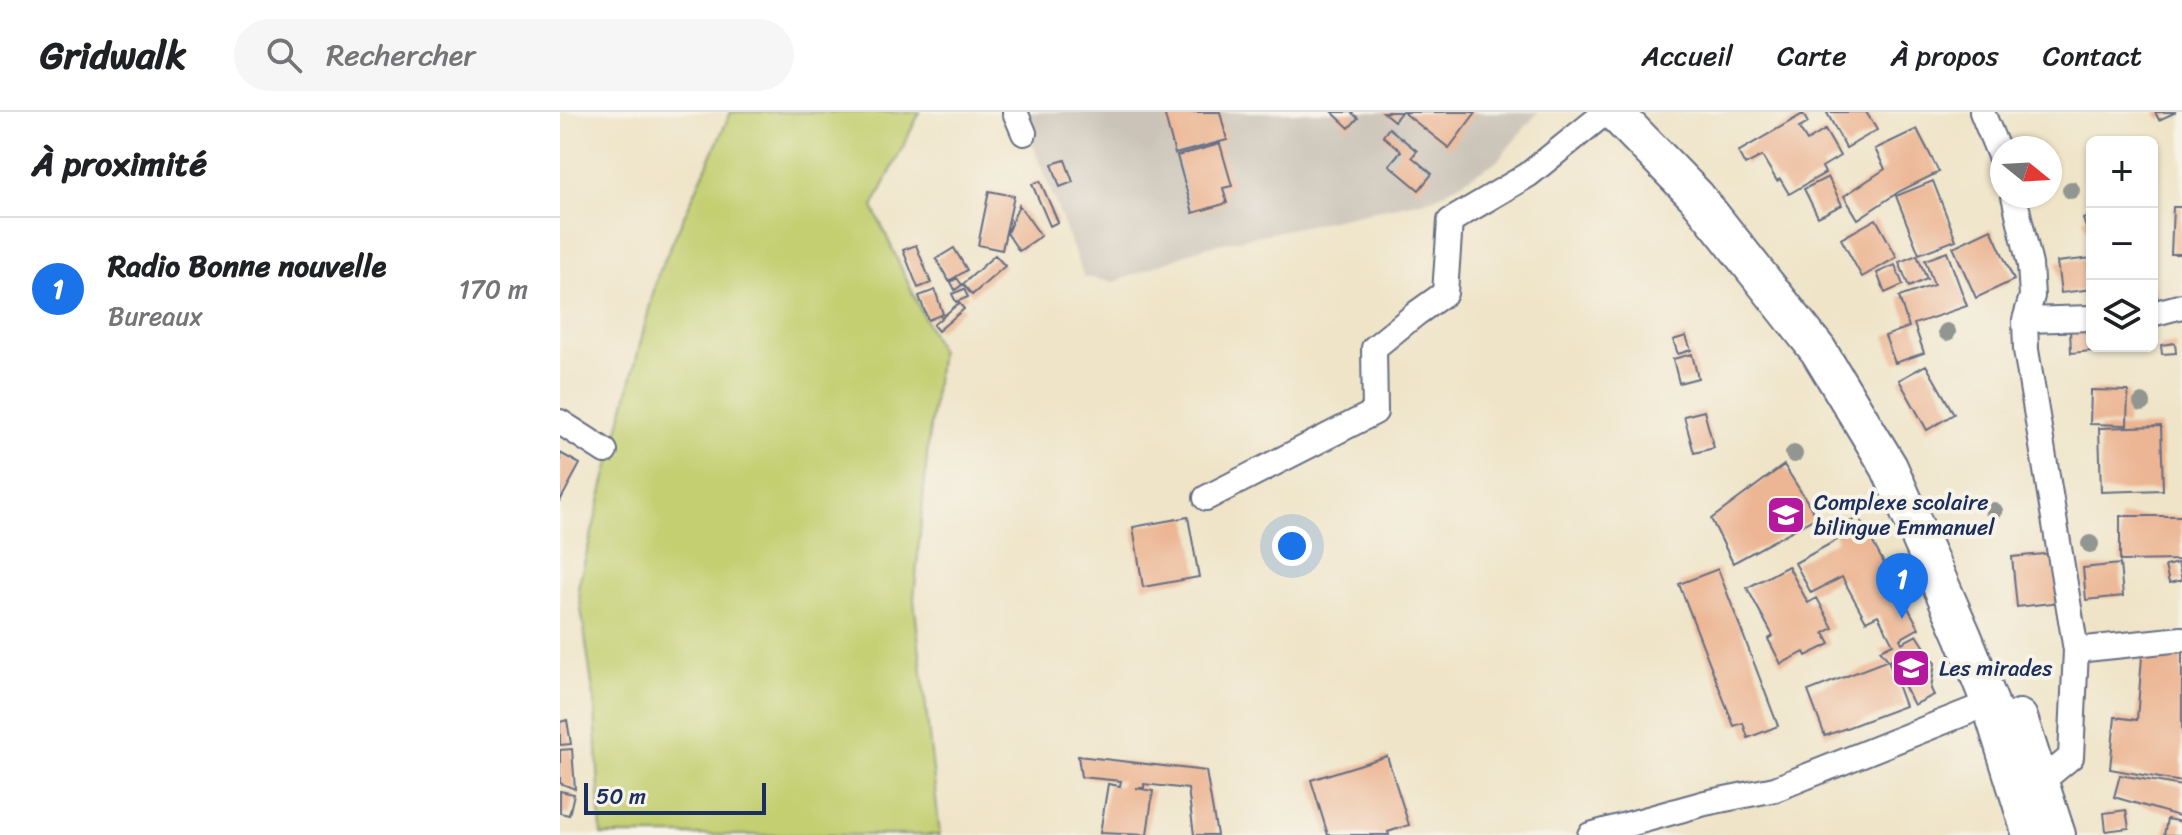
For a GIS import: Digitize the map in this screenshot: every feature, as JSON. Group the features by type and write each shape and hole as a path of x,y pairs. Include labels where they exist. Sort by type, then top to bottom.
{"main road":[{"path":"1614,112 1696,196 1818,350 1889,467 1990,703 2031,835"},
{"path":"1646,112 1708,176 1826,322 1898,433 1966,582 2009,688 2057,835"}],"street":[{"path":"1206,498 1375,412 1374,348 1445,293 1450,221 1528,175 1606,112"},
{"path":"1982,112 1992,136"},
{"path":"2017,208 2030,265 2032,296 2025,320 2026,350 2076,650 2071,757 2041,782"},
{"path":"2158,312 2182,306"},
{"path":"2025,320 2086,318"},
{"path":"560,422 605,451"},
{"path":"2076,650 2182,639"},
{"path":"1590,835 1705,803 1775,789 1990,703"}],"shaded area":[{"path":"1017,112 1538,112 1497,161 1435,198 1204,247 1115,282 1084,277 1028,132"}],"green space":[{"path":"731,112 920,112 873,207 940,352 914,599 940,835 601,835 595,706 578,587 658,274"}],"building":[{"path":"1164,112 1220,112 1227,140 1175,154"},
{"path":"1332,112 1351,112 1358,118 1349,128"},
{"path":"1383,112 1401,112 1394,121"},
{"path":"1403,112 1476,112 1449,148"},
{"path":"1828,112 1866,112 1877,130 1846,148"},
{"path":"2155,112 2176,112 2159,120"},
{"path":"1803,114 1808,123 1799,128 1807,141 1825,130 1840,156 1822,167 1825,173 1789,194 1762,156 1745,165 1738,152"},
{"path":"1389,128 1417,151 1412,157 1432,174 1419,190 1389,165 1401,151 1383,136"},
{"path":"1917,129 1939,172 1900,191 1858,219 1844,196 1885,169 1875,149"},
{"path":"1220,144 1232,186 1223,188 1227,203 1193,213 1177,156"},
{"path":"1065,160 1073,182 1060,187 1052,164"},
{"path":"1828,177 1842,205 1818,217 1804,189"},
{"path":"1040,181 1058,222 1050,226 1032,184"},
{"path":"1933,181 1956,240 1919,254 1896,196"},
{"path":"989,191 1014,196 1002,250 978,245"},
{"path":"1019,205 1041,236 1019,251 1007,233"},
{"path":"2173,207 2182,207 2182,254 2171,254"},
{"path":"1876,219 1897,257 1862,277 1841,239"},
{"path":"1991,229 2014,280 1976,298 1953,247"},
{"path":"916,245 931,283 918,288 903,250"},
{"path":"954,248 967,270 949,281 936,259"},
{"path":"1947,252 1967,306 1914,324 1924,353 1895,363 1885,336 1909,327 1899,297 1934,285 1925,260"},
{"path":"995,255 1005,266 972,295 963,284"},
{"path":"1917,255 1927,279 1909,287 1899,262"},
{"path":"2086,259 2086,290 2061,293 2057,262"},
{"path":"1895,265 1903,285 1885,293 1877,273"},
{"path":"957,278 962,285 955,290 951,282"},
{"path":"964,289 968,297 956,302 952,294"},
{"path":"935,290 943,314 928,320 919,296"},
{"path":"959,303 964,309 938,331 933,325"},
{"path":"2086,328 2086,352 2071,353 2070,329"},
{"path":"1686,336 1691,350 1678,354 1673,340"},
{"path":"2175,343 2176,353 2162,354 2161,345"},
{"path":"1692,354 1698,378 1679,383 1673,359"},
{"path":"1926,365 1954,414 1927,430 1899,380"},
{"path":"2091,390 2128,391 2127,425 2090,424"},
{"path":"1704,411 1714,448 1694,453 1684,416"},
{"path":"2161,426 2163,490 2101,492 2099,428"},
{"path":"560,453 580,464 560,501"},
{"path":"1784,465 1817,517 1733,563 1711,519"},
{"path":"2120,516 2182,516 2182,560 2120,561"},
{"path":"1188,517 1199,577 1143,587 1133,527"},
{"path":"1859,517 1919,628 1900,639 1902,643 1917,635 1935,663 1931,689 1934,695 1914,705 1891,660 1880,650 1893,644 1878,615 1866,621 1842,577 1811,593 1795,563 1837,540 1833,531"},
{"path":"2054,553 2060,602 2017,607 2012,557"},
{"path":"2178,563 2182,580 2169,583 2165,566"},
{"path":"2120,564 2123,596 2086,600 2083,568"},
{"path":"1788,566 1808,603 1817,598 1833,628 1824,633 1830,644 1806,656 1804,652 1781,664 1768,639 1773,636 1747,588"},
{"path":"1718,569 1778,726 1748,738 1743,723 1734,726 1679,584"},
{"path":"2143,644 2182,648 2182,782 2110,769 2115,717 2137,720"},
{"path":"1888,660 1905,706 1825,736 1808,691"},
{"path":"567,720 571,744 560,745 560,722"},
{"path":"572,749 575,789 560,783 560,750"},
{"path":"1078,756 1206,771 1217,835 1194,835 1188,789 1144,784 1144,788 1136,788 1153,791 1147,835 1100,833 1108,784 1120,786 1121,781 1081,777"},
{"path":"1387,756 1409,825 1388,832 1389,835 1328,835 1311,780"},
{"path":"2120,775 2182,786 2182,817 2114,797"},
{"path":"560,791 574,794 569,815 560,813"},
{"path":"2126,810 2129,828 2106,831 2104,813"},
{"path":"2167,819 2182,822 2182,835 2164,835"}],"place":[{"name":"Complexe scolaire bilingue Emmanuel","path":"1786,515"},
{"name":"Radio Bonne nouvelle","path":"1902,619"},
{"name":"Les mirades","path":"1911,668"}]}
